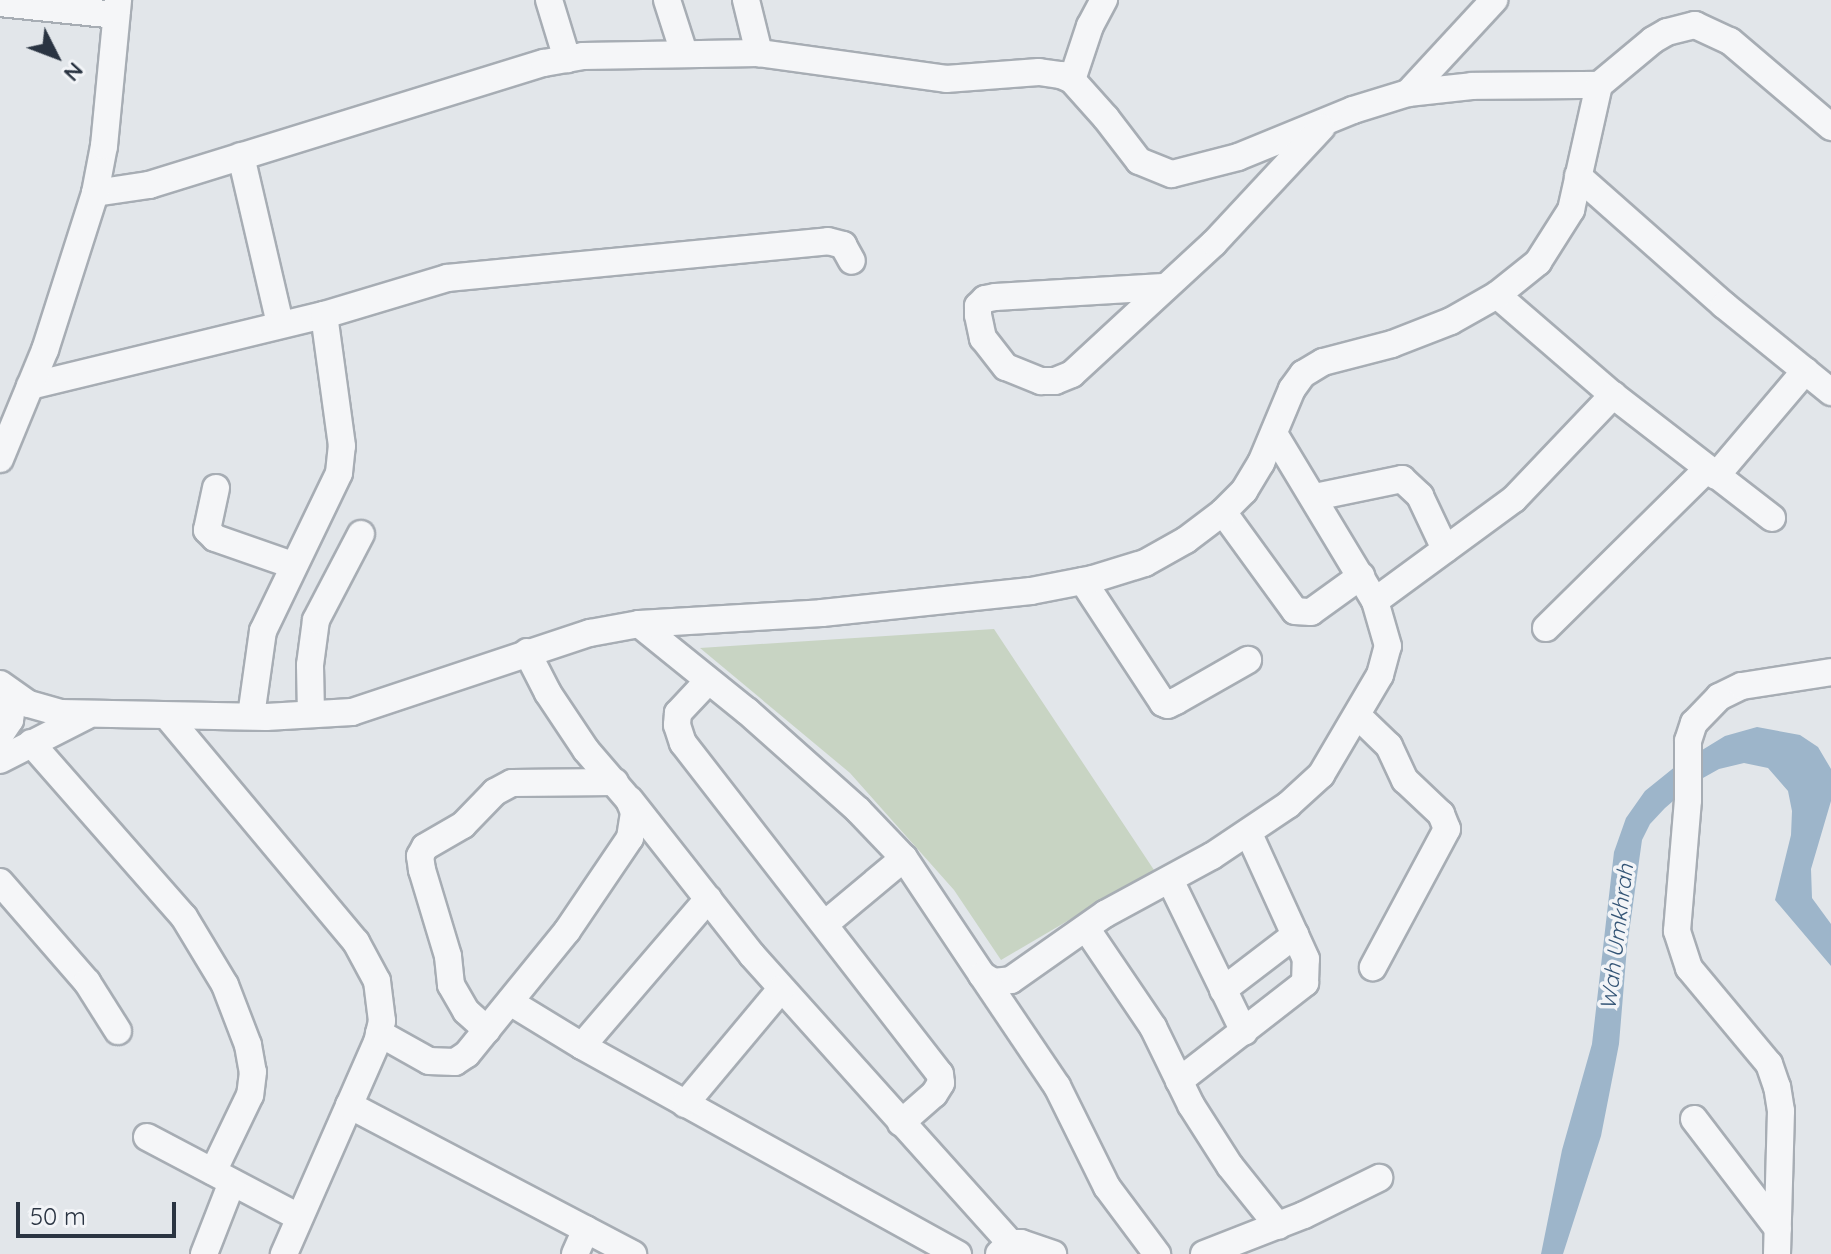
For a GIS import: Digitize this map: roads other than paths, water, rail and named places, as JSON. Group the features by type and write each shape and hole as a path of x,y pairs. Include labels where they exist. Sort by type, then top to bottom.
{"street":[{"path":"549,0 567,59"},
{"path":"667,0 684,53"},
{"path":"746,0 759,53"},
{"path":"1072,80 1090,26 1104,0"},
{"path":"1408,93 1494,0"},
{"path":"0,3 117,7 104,146 95,193 30,386 0,459"},
{"path":"7,690 41,709 90,714 251,716 352,712 590,633 639,624 822,613 1031,591 1083,581 1145,563 1186,540 1223,512 1244,491 1275,435 1292,389 1303,374 1323,362 1392,344 1451,321 1497,295 1538,262 1571,210 1599,85 1653,40 1697,13 1831,127"},
{"path":"95,193 149,185 567,59 759,53 919,77 977,78 1039,72 1072,80 1139,161 1172,174 1238,157 1329,119 1408,93 1472,86 1599,85"},
{"path":"1163,287 995,297 985,299 978,306 978,315 983,338 1006,367 1022,376 1055,381 1087,362 1224,232 1329,119"},
{"path":"241,156 280,324"},
{"path":"1578,176 1831,392"},
{"path":"30,386 324,315 447,278 828,241 843,245 852,261"},
{"path":"1497,295 1613,395 1772,518"},
{"path":"251,716 263,631 292,565 339,473 342,446 324,315"},
{"path":"1546,628 1712,473 1805,371"},
{"path":"1375,601 1514,499 1613,395"},
{"path":"982,975 993,982 1011,980 1086,928 1249,834 1315,781 1358,716 1387,659 1384,625 1361,576 1275,435"},
{"path":"1315,497 1402,479 1420,496 1445,549"},
{"path":"216,488 207,530 215,538 292,565"},
{"path":"1223,512 1295,611 1311,612 1361,576"},
{"path":"311,714 310,665 316,620 361,534"},
{"path":"1083,581 1163,703 1168,705 1176,701 1248,660"},
{"path":"639,624 826,781 904,858 1057,1086 1107,1187 1157,1254"},
{"path":"527,652 548,693 586,750 781,989 901,1123 1005,1249 1021,1243 1053,1254"},
{"path":"1778,1242 1781,1111 1769,1064 1689,968 1677,931 1688,800 1688,741 1694,723 1719,697 1742,686 1829,672"},
{"path":"708,681 678,713 677,725 683,743 940,1074 941,1083 934,1094 901,1123"},
{"path":"0,735 10,720 7,690"},
{"path":"0,760 90,714"},
{"path":"167,716 356,942 377,981 381,1003 379,1033 284,1254"},
{"path":"1358,716 1389,746 1405,780 1441,814 1447,829 1373,967"},
{"path":"31,743 184,917 225,985 248,1045 253,1072 250,1095 223,1177 204,1254"},
{"path":"487,1030 466,1011 451,985 448,956 422,870 420,856 425,847 463,825 495,792 512,783 622,791"},
{"path":"379,1033 429,1061 443,1064 455,1062 467,1054 510,1002 621,853 633,826 634,812 622,791"},
{"path":"1179,1081 1305,983 1306,959 1249,834"},
{"path":"825,924 904,858"},
{"path":"1170,880 1244,1032"},
{"path":"0,882 80,973 118,1031"},
{"path":"582,1046 708,899"},
{"path":"1086,928 1153,1027 1179,1081 1230,1166 1278,1226"},
{"path":"1223,990 1295,935"},
{"path":"685,1104 781,989"},
{"path":"510,1002 685,1104 958,1254"},
{"path":"349,1105 633,1254"},
{"path":"1694,1119 1778,1242"},
{"path":"147,1137 299,1217"},
{"path":"1204,1254 1278,1226 1379,1178"},
{"path":"575,1254 586,1229"}],"water":[{"name":"Wah Umkhrah","path":"1757,727 1800,735 1818,747 1831,769 1831,801 1811,869 1812,898 1831,924 1831,966 1775,900 1791,835 1792,811 1788,791 1768,768 1744,763 1719,769 1694,783 1665,808 1650,824 1642,840 1627,947 1619,1044 1601,1136 1563,1254 1541,1254 1562,1150 1592,1044 1614,852 1626,818 1645,791 1676,766 1725,736"}]}
